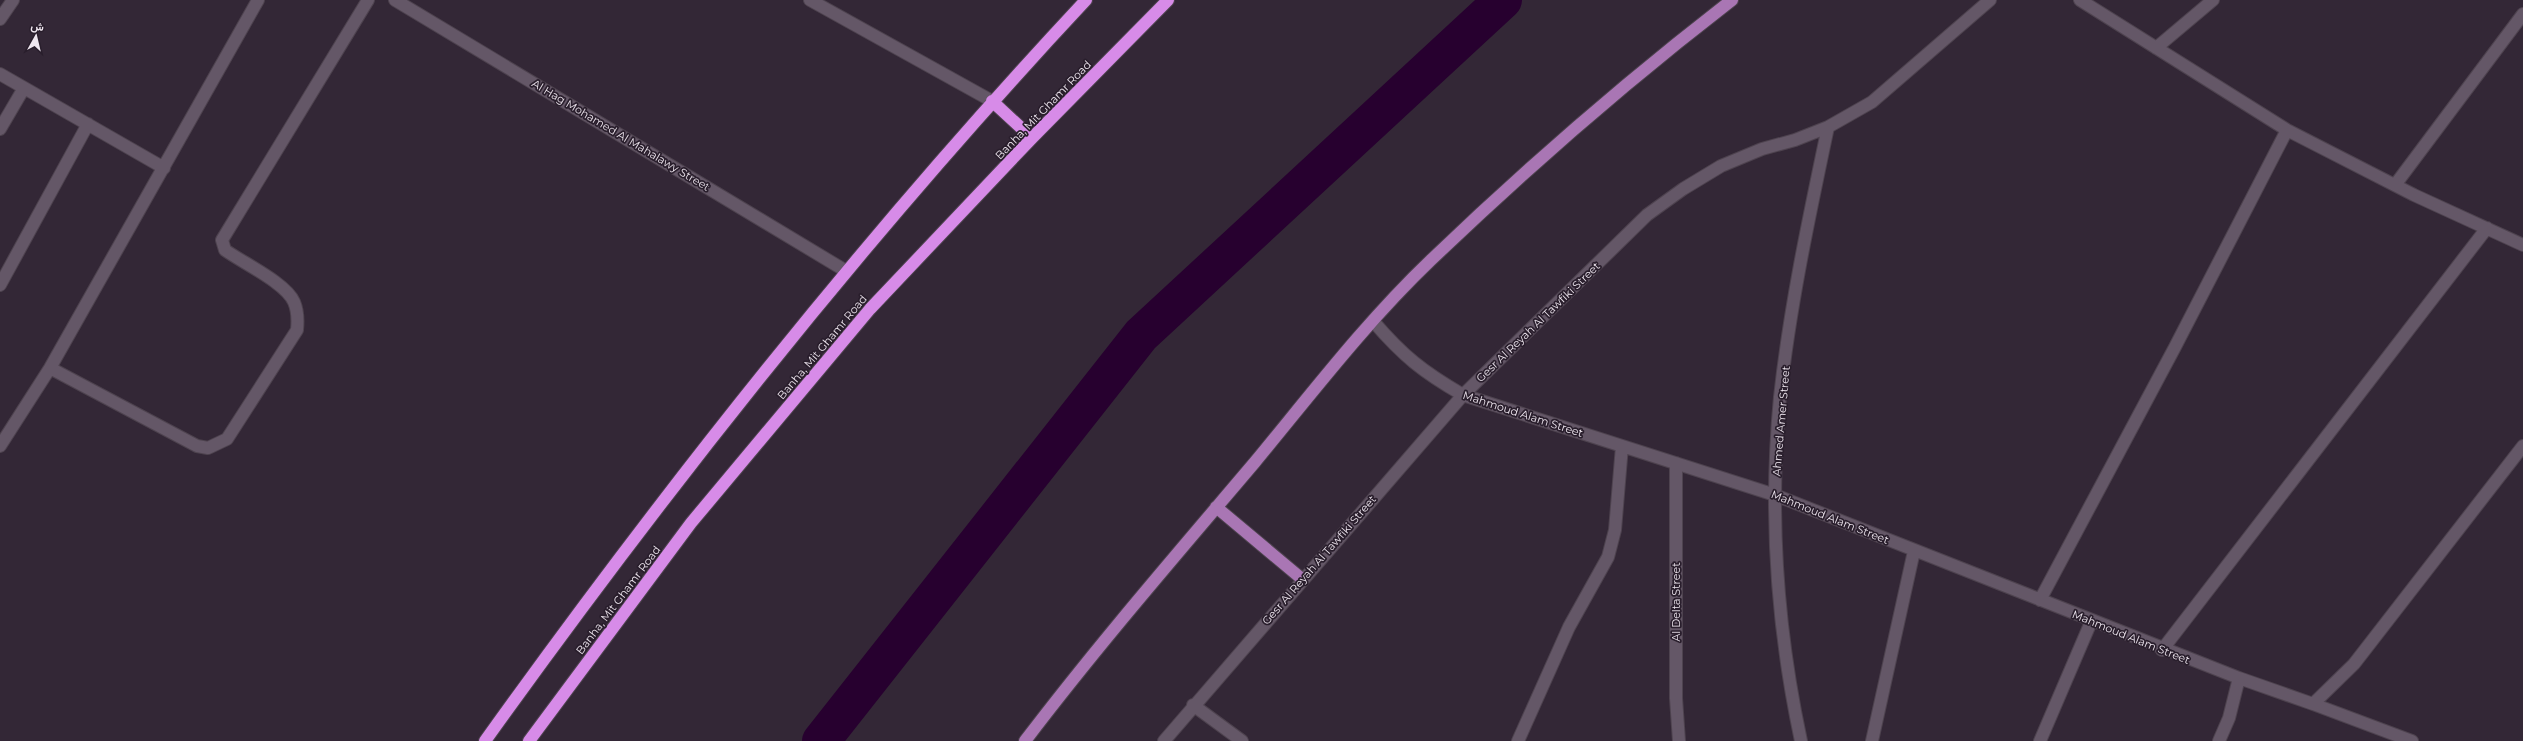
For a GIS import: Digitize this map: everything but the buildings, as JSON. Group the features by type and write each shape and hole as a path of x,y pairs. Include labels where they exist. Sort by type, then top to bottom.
{"highway":[{"path":"485,741 589,597 846,271 992,100 1086,0"},
{"name":"Banha, Mit Ghamr Road","path":"529,741 696,517 870,309 1032,138 1168,0"},
{"path":"992,100 1032,138"}],"main road":[{"path":"1026,741 1121,620 1216,507 1373,321 1430,261 1590,116 1673,46 1732,0"},
{"path":"1216,507 1302,579"}],"street":[{"path":"0,19 13,0"},
{"path":"0,446 50,368 258,0"},
{"path":"50,368 197,446 208,448 227,439 297,330 298,315 294,301 285,290 225,250 222,240 368,0"},
{"name":"Al Hag Mohamed Al Mahalawy Street","path":"395,0 846,271"},
{"path":"811,0 992,100"},
{"name":"Gesr Al Reyah Al Tawfiki Street","path":"1164,741 1302,579 1463,395 1647,216 1677,194 1721,166 1762,149 1795,140 1828,127 1872,102 1990,0"},
{"path":"2080,0 2287,130 2395,185 2523,245"},
{"path":"2156,48 2213,0"},
{"path":"2395,185 2523,14"},
{"path":"0,74 164,168"},
{"path":"0,129 24,88"},
{"path":"0,285 88,124"},
{"name":"Ahmed Amer Street","path":"1801,741 1789,687 1782,637 1775,495 1780,398 1797,279 1828,127"},
{"path":"2040,600 2171,354 2287,130"},
{"path":"2162,650 2487,228"},
{"name":"Mahmoud Alam Street","path":"1373,321 1399,351 1429,376 1463,395 1775,495 2162,650 2412,741"},
{"path":"1518,741 1569,627 1608,557 1615,530 1622,446"},
{"path":"2313,704 2354,664 2523,446"},
{"name":"Al Delta Street","path":"1676,463 1676,690 1679,741"},
{"path":"1872,741 1914,551"},
{"path":"2040,741 2091,622"},
{"path":"2219,741 2231,711 2239,678"},
{"path":"1193,706 1242,741"}],"waterway":[{"path":"821,741 1141,335 1503,0"}]}
